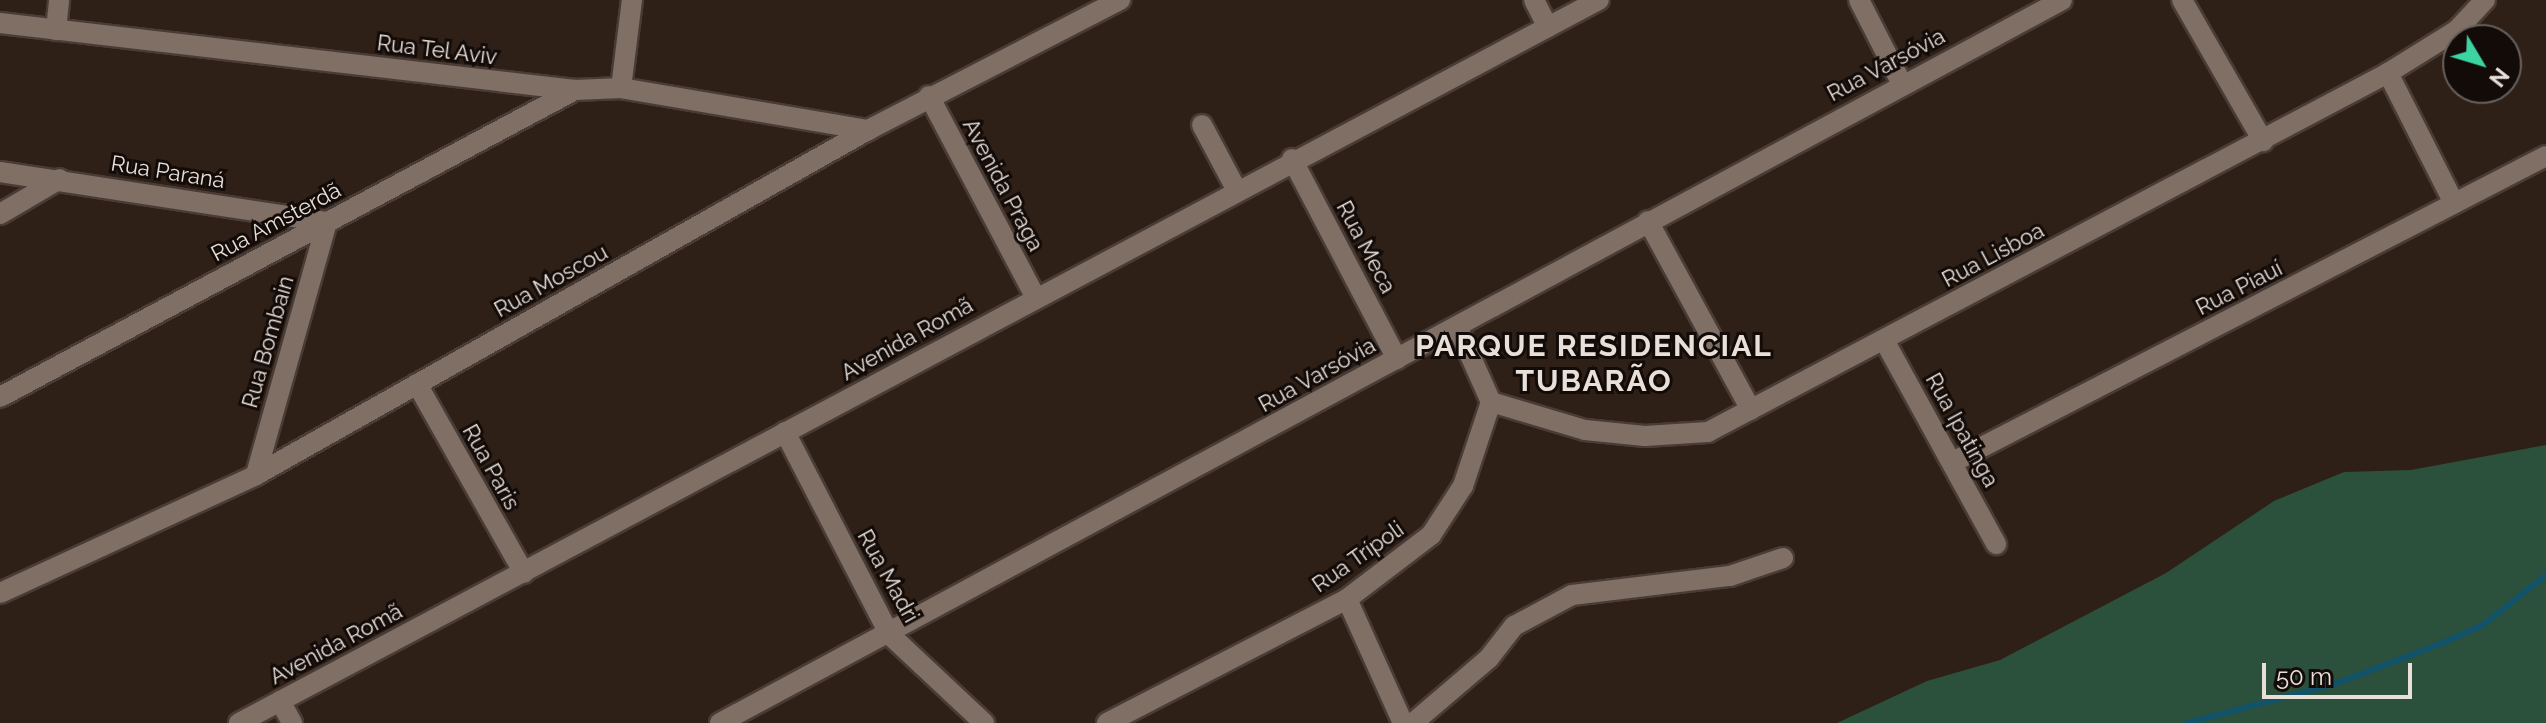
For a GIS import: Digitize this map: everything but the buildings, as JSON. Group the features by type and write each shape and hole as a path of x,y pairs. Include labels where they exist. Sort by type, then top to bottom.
{"street":[{"path":"56,30 59,0"},
{"path":"621,88 632,0"},
{"name":"Rua Moscou","path":"0,593 256,475 929,96 1120,0"},
{"path":"1534,0 1548,27"},
{"name":"Avenida Romã","path":"239,723 1292,159 1599,0"},
{"path":"1859,0 1902,84"},
{"name":"Rua Varsóvia","path":"720,723 890,635 1648,221 2062,0"},
{"path":"2182,0 2263,141"},
{"name":"Rua Lisboa","path":"1491,402 1585,430 1645,436 1708,432 2388,73 2457,30 2485,0"},
{"name":"Rua Tel Aviv","path":"0,23 575,90 621,88 868,130"},
{"path":"2388,73 2454,203"},
{"name":"Rua Amsterdã","path":"0,397 575,90"},
{"name":"Avenida Praga","path":"929,96 1035,296"},
{"path":"1202,125 1236,189"},
{"name":"Rua Piauí","path":"1953,462 2546,156"},
{"name":"Rua Meca","path":"1292,159 1397,359"},
{"name":"Rua Paraná","path":"0,172 327,222"},
{"path":"0,214 60,179"},
{"path":"1648,221 1751,410"},
{"name":"Rua Bombain","path":"256,475 327,222"},
{"path":"1457,326 1491,402"},
{"name":"Rua Ipatinga","path":"1884,340 1996,544"},
{"name":"Rua Paris","path":"417,384 524,573"},
{"name":"Rua Trípoli","path":"1107,723 1347,599 1431,535 1463,486 1491,402"},
{"name":"Rua Madri","path":"785,432 890,635 989,721"},
{"path":"1413,723 1489,658 1514,626 1572,595 1730,576 1783,558"},
{"path":"1347,599 1403,723"},
{"path":"280,701 292,723"}],"green space":[{"path":"2546,445 2546,723 1837,723 1927,681 2000,660 2166,573 2274,501 2344,472 2411,470"}],"waterway":[{"path":"2187,723 2335,684 2440,644 2483,625 2546,575"}],"district":[{"name":"PARQUE RESIDENCIAL TUBARÃO","path":"1594,363"}]}
